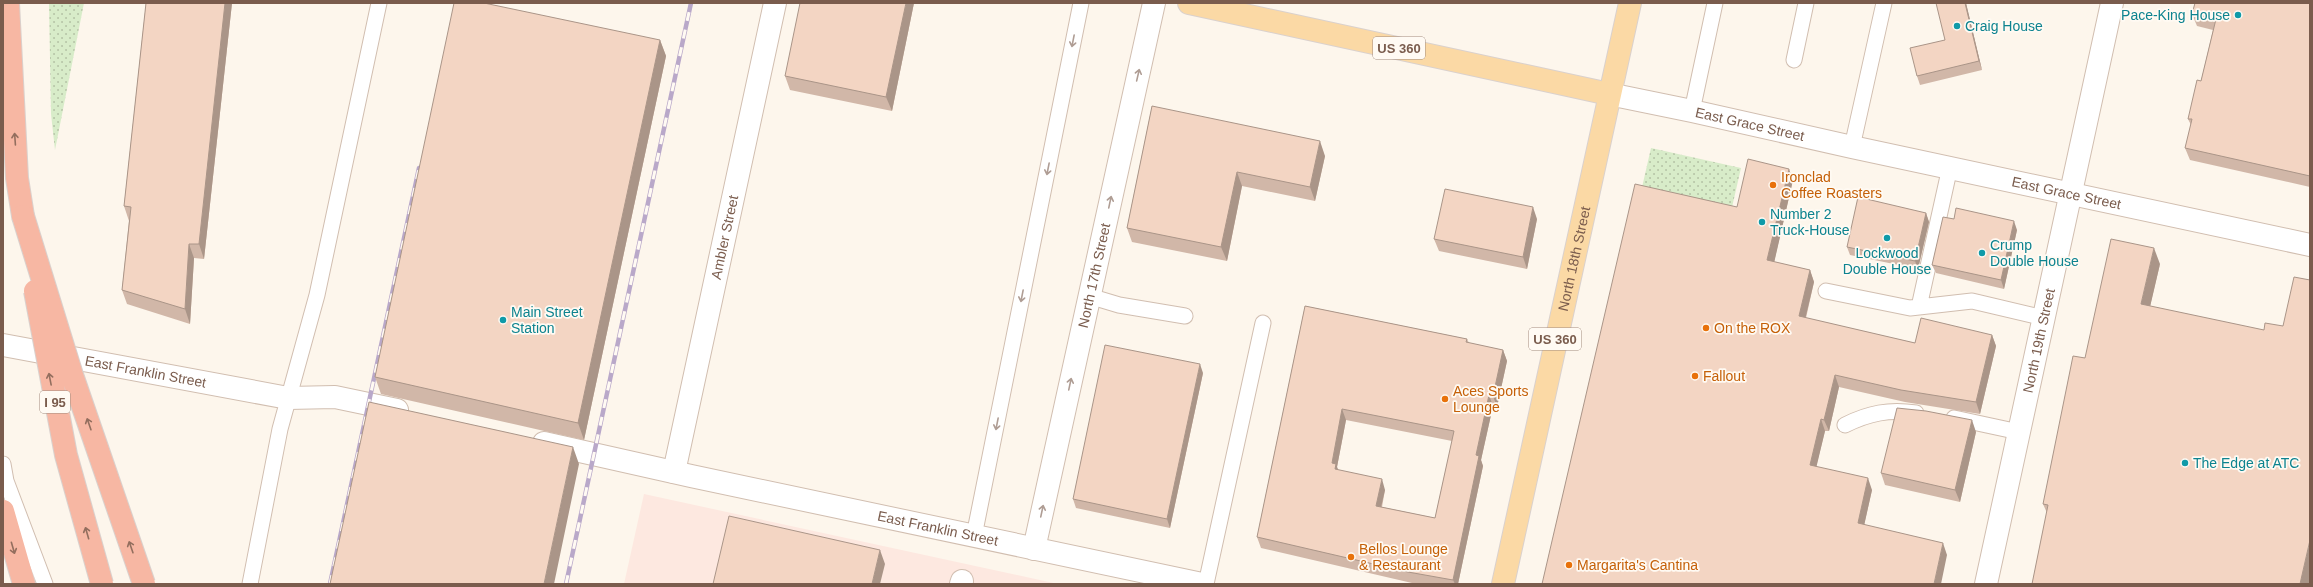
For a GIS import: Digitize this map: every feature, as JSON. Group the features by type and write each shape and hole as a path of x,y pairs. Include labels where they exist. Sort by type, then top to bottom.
{"highway":[{"name":"I 95","path":"8,3 18,178 42,338 66,455 102,584"},
{"path":"23,216 72,375 144,584"},
{"path":"3,511 24,584"}],"main road":[{"name":"East Grace Street","path":"1189,3 1609,94"},
{"name":"North 18th Street","path":"1503,584 1630,3"}],"street":[{"name":"Ambler Street","path":"674,472 775,3"},
{"name":"North 17th Street","path":"1034,549 1154,3"},
{"name":"North 19th Street","path":"1986,584 2112,3"},
{"name":"East Grace Street","path":"1609,94 1692,110 1852,147 2310,245"},
{"name":"East Franklin Street","path":"3,345 288,398 335,397 413,414"},
{"name":"East Franklin Street","path":"522,438 674,472 1202,584"}],"lane":[{"path":"250,584 288,398 317,295 379,3"},
{"path":"974,536 1081,3"},
{"path":"1692,110 1714,3"},
{"path":"1794,60 1806,3"},
{"path":"1852,147 1884,3"},
{"path":"1919,307 1950,167"},
{"path":"1826,291 1910,308 1972,301 2044,318"},
{"path":"1089,296 1119,305 1185,316"},
{"path":"1206,584 1263,323"},
{"path":"1845,425 1861,417 1881,411 1899,410 2019,432"},
{"path":"3,464 6,481 45,584"}],"shaded area":[{"path":"644,494 1058,584 624,584"}],"green space":[{"path":"49,3 84,3 55,150 51,114"},
{"path":"1651,148 1741,168 1730,216 1640,196"}],"building":[{"path":"146,3 225,3 199,244 189,244 185,309 122,290 131,207 124,206"},
{"name":"Main Street Station","path":"454,3 484,3 660,40 578,423 375,377"},
{"path":"800,3 906,3 886,97 785,76"},
{"name":"Craig House","path":"1936,3 1965,3 1979,61 1917,76 1910,48 1945,40"},
{"path":"2195,3 2310,3 2310,176 2185,148 2192,119 2188,119 2197,80 2201,81 2216,19 2192,14"},
{"path":"1152,106 1320,141 1310,187 1237,172 1221,247 1127,228"},
{"path":"1748,159 1789,169 1767,260 1810,270 1799,316 1915,343 1921,318 1992,335 1976,402 1901,390 1835,375 1824,420 1821,419 1810,465 1868,478 1858,523 1943,543 1934,584 1542,584 1635,184 1737,207"},
{"path":"1445,189 1533,207 1523,257 1434,239"},
{"name":"Lockwood Double House","path":"1858,197 1926,213 1915,261 1847,247"},
{"name":"Crump Double House","path":"1956,208 2014,221 2001,280 1932,265 1943,217 1954,219"},
{"path":"2111,239 2154,248 2141,304 2264,330 2265,323 2283,326 2294,277 2310,280 2310,540 2300,584 2032,584 2048,505 2043,504 2073,356 2085,358"},
{"path":"1305,306 1467,339 1466,342 1503,350 1493,396 1489,395 1476,455 1479,456 1453,580 1408,572 1257,537","holes":["1342,409 1454,431 1435,518 1376,506 1382,479 1335,469 1336,464 1332,463"]},
{"path":"1105,345 1200,364 1167,519 1073,499"},
{"path":"369,402 573,447 544,584 330,584"},
{"path":"1897,408 1926,411 1972,420 1955,490 1881,473"},
{"path":"729,516 880,550 872,584 713,584"}],"railway":[{"path":"566,584 691,3"},
{"path":"330,584 419,168"}],"place":[{"name":"Pace-King House","path":"2238,15"},
{"name":"Craig House","path":"1957,26"},
{"name":"Ironclad Coffee Roasters","path":"1773,185"},
{"name":"Number 2 Truck-House","path":"1762,222"},
{"name":"Lockwood Double House","path":"1887,238"},
{"name":"Crump Double House","path":"1982,253"},
{"name":"Main Street Station","path":"503,320"},
{"name":"On the ROX","path":"1706,328"},
{"name":"Fallout","path":"1695,376"},
{"name":"Aces Sports Lounge","path":"1445,399"},
{"name":"The Edge at ATC","path":"2185,463"},
{"name":"Bellos Lounge & Restaurant","path":"1351,557"},
{"name":"Margarita's Cantina","path":"1569,565"}]}
